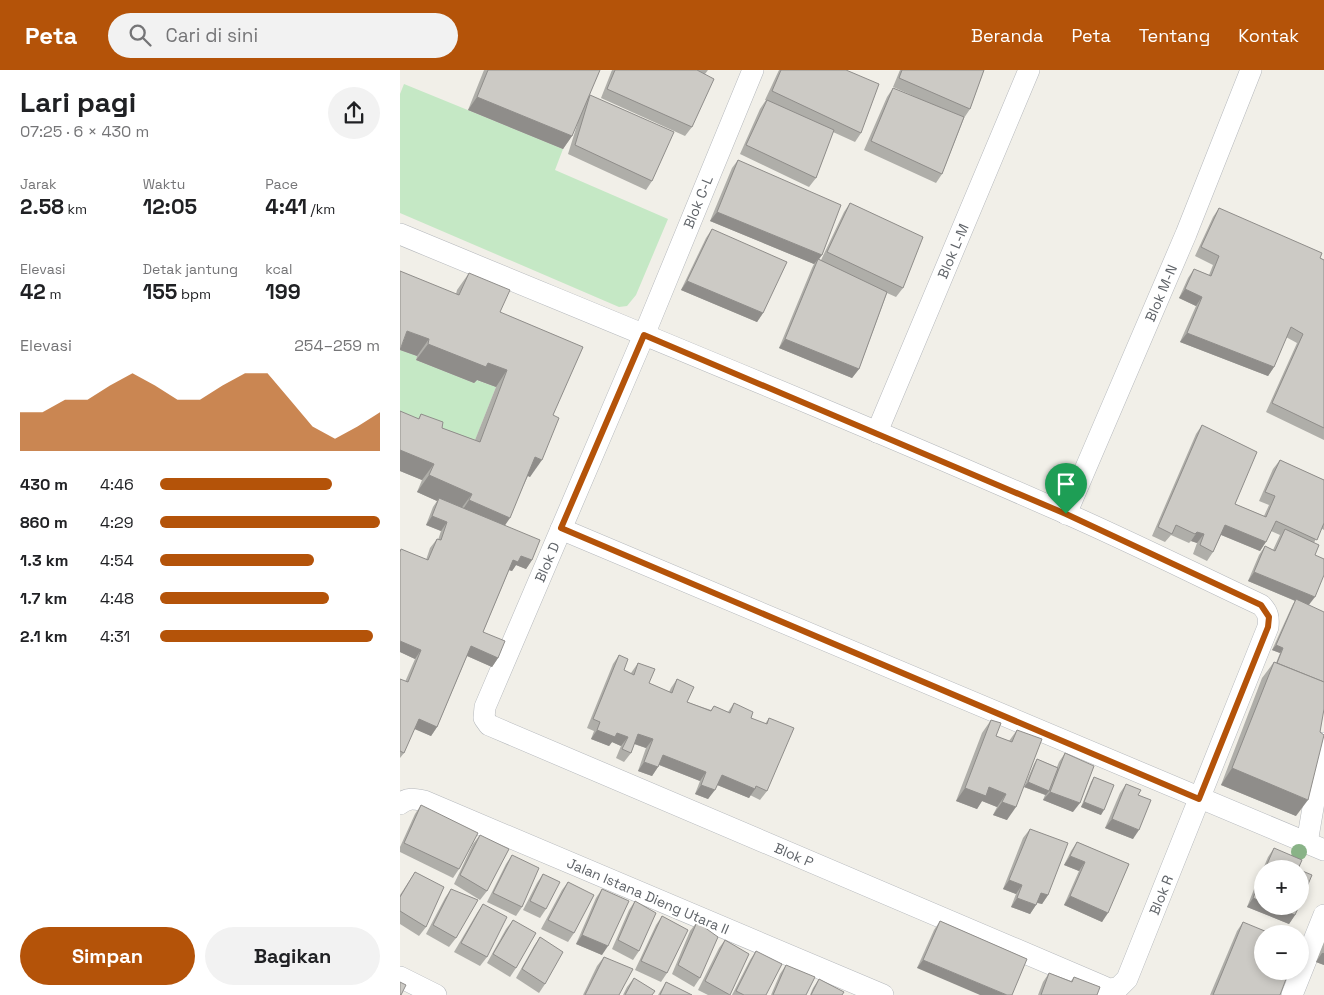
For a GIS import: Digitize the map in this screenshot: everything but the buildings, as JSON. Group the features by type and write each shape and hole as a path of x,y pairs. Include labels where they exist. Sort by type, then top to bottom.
{"street":[{"name":"Blok C-L","path":"644,335 753,70"},
{"name":"Blok L-M","path":"877,432 1029,70"},
{"name":"Blok M-N","path":"1066,514 1186,234 1251,70"},
{"path":"400,234 877,432 1066,514"},
{"name":"Blok D","path":"485,707 644,335"},
{"name":"Blok R","path":"1066,514 1261,605 1269,617 1268,627 1127,979 1118,988"},
{"path":"561,528 1199,799 1315,846 1324,743"},
{"name":"Blok P","path":"485,707 484,718 489,725 1100,985 1110,989 1118,988"},
{"name":"Jalan Istana Dieng Utara II","path":"406,801 424,801 883,995"},
{"path":"1292,995 1324,915"},
{"path":"400,977 436,995"}],"green space":[{"path":"404,84 563,149 555,170 668,219 636,295 627,306 619,307 400,213 400,94"},
{"path":"400,350 417,356 416,360 474,383 476,380 496,387 468,458 400,433"}],"route":[{"path":"644,335 877,432 1066,514 1261,605 1266,610 1269,617 1268,627 1199,799 561,528 644,335"}]}
